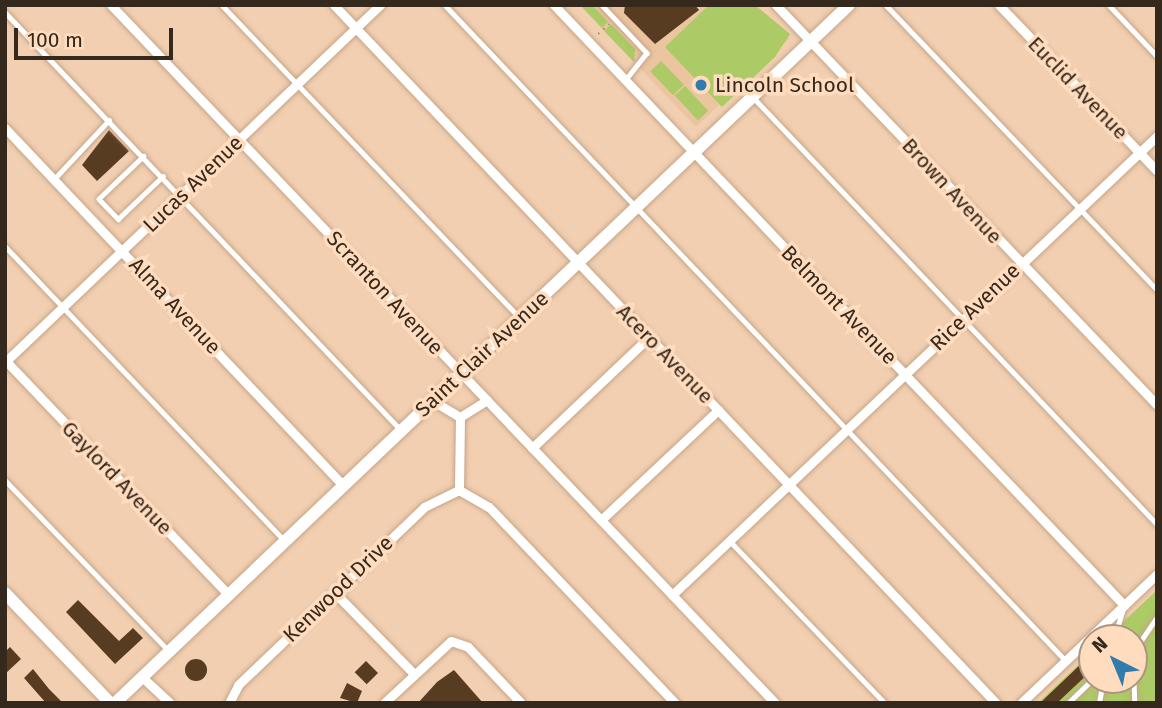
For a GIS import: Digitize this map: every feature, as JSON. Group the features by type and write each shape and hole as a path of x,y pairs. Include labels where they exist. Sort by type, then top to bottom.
{"street":[{"name":"Scranton Avenue","path":"111,5 775,703"},
{"name":"Acero Avenue","path":"334,5 996,703"},
{"name":"Lucas Avenue","path":"6,361 380,5"},
{"name":"Belmont Avenue","path":"554,5 1124,605"},
{"name":"Brown Avenue","path":"776,5 1157,405"},
{"name":"Saint Clair Avenue","path":"112,703 849,5"},
{"name":"Euclid Avenue","path":"999,5 1157,171"},
{"name":"Alma Avenue","path":"5,128 344,486"},
{"name":"Rice Avenue","path":"672,595 1157,136"},
{"path":"532,448 649,337"},
{"name":"Gaylord Avenue","path":"6,361 229,595"},
{"path":"460,417 487,400"},
{"path":"433,401 460,417"},
{"path":"601,520 718,410"},
{"path":"460,417 459,490 489,507 675,703"},
{"name":"Kenwood Drive","path":"229,703 237,685 424,507 459,490"},
{"path":"1021,703 1157,574"},
{"path":"5,593 112,703"},
{"path":"335,593 413,673"},
{"path":"384,703 443,644 459,641 521,703"},
{"path":"142,677 170,703"}],"lane":[{"path":"222,5 520,318"},
{"path":"445,5 1066,661"},
{"path":"603,5 647,55 626,81"},
{"path":"886,5 1157,290"},
{"path":"1109,5 1157,56"},
{"path":"5,12 402,430"},
{"path":"753,97 1157,524"},
{"path":"54,179 109,120"},
{"path":"144,156 99,199 118,219 163,176"},
{"path":"5,246 285,541"},
{"path":"5,480 169,651"},
{"path":"729,540 885,703"},
{"path":"1118,624 1124,605"}],"path":[{"path":"589,43 615,18"}],"shaded area":[{"name":"Lincoln School","path":"580,5 755,5 790,38 696,127"}],"green space":[{"path":"580,5 592,5 608,22 602,28"},
{"path":"709,5 755,5 790,34 775,57 722,107 665,47"},
{"path":"611,24 635,49 634,62 604,31"},
{"path":"661,61 684,85 673,95 650,71"},
{"path":"685,86 708,111 698,120 675,96"},
{"path":"1157,590 1157,703 1038,703 1078,665 1078,694 1148,694 1148,624 1121,624"}],"building":[{"path":"625,5 695,5 699,10 655,44 624,13"},
{"path":"109,130 129,151 97,181 82,165"},
{"path":"78,600 119,641 133,628 143,638 115,664 66,612"},
{"path":"10,647 21,659 5,674 5,652"},
{"path":"196,659 204,662 207,670 204,678 196,681 188,678 185,670 188,662"},
{"path":"366,661 378,673 367,684 355,672"},
{"path":"1078,667 1078,683 1057,703 1040,703"},
{"path":"33,669 63,703 46,703 24,678"},
{"path":"454,670 483,703 418,703 437,682"},
{"path":"347,683 362,691 357,703 340,698"}],"place":[{"name":"Lincoln School","path":"701,85"}]}
